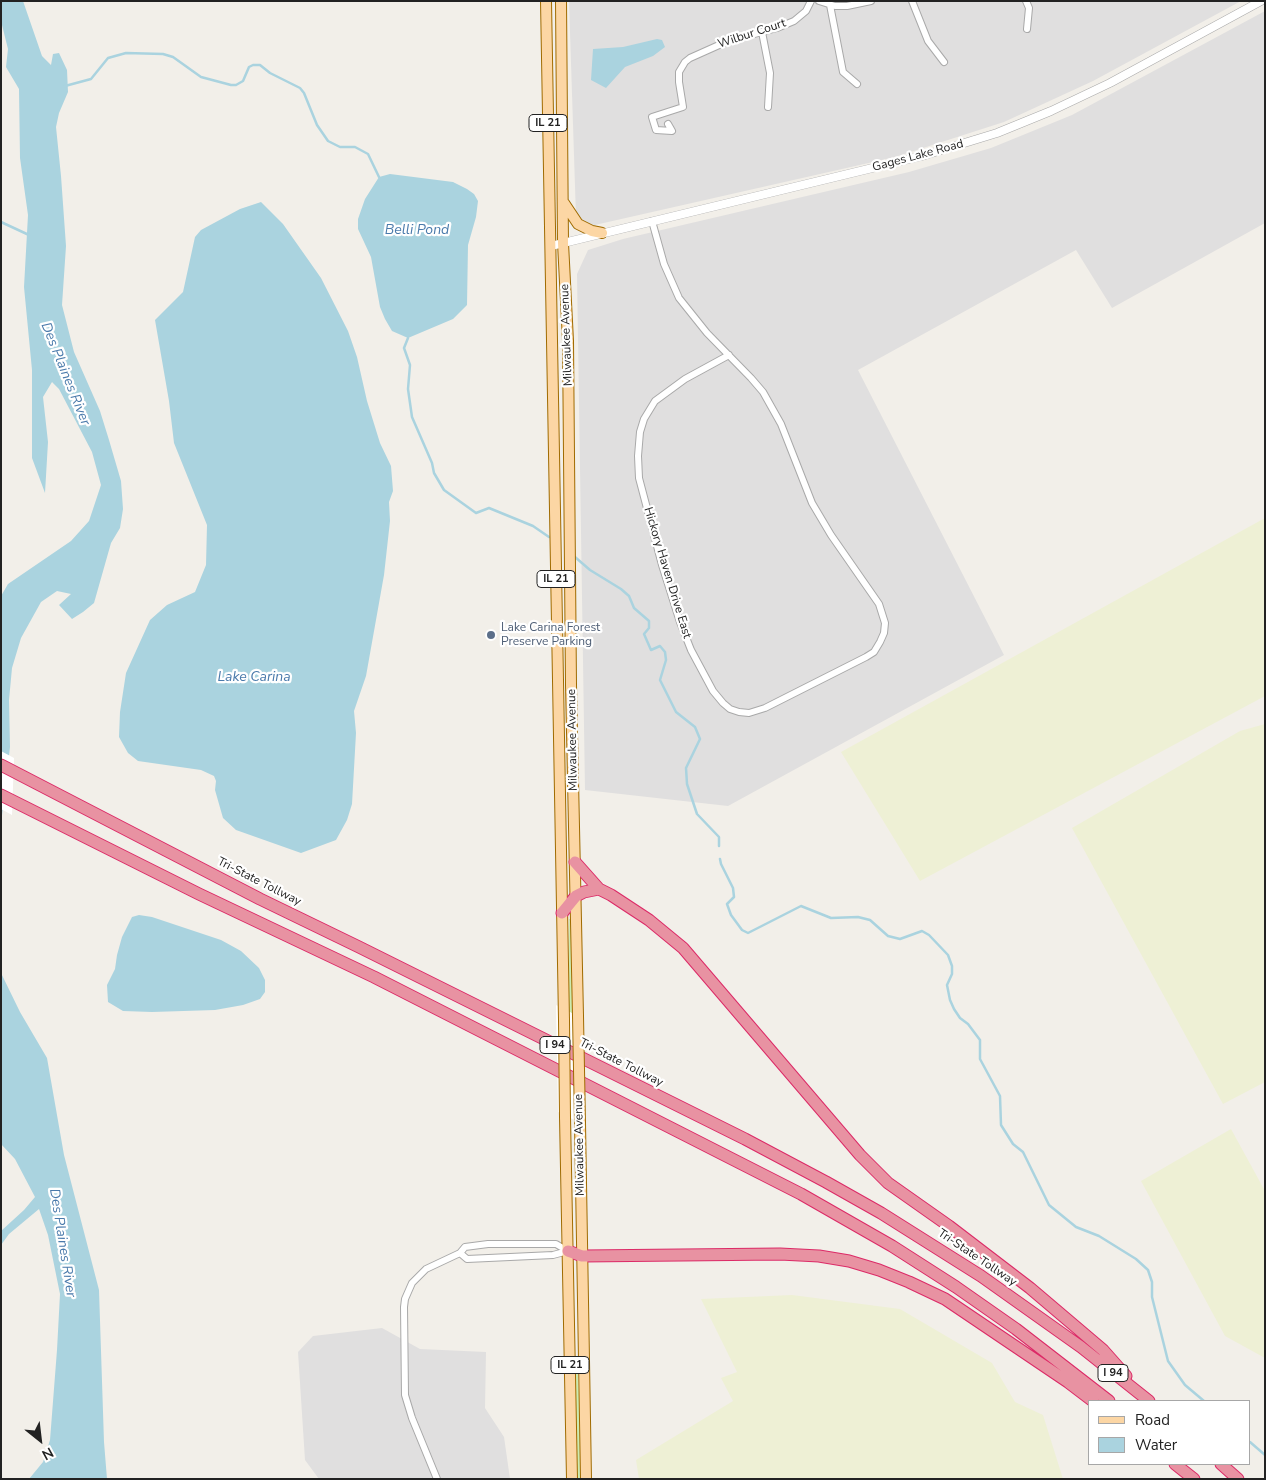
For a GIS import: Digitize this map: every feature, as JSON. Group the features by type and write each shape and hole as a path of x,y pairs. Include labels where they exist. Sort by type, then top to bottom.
{"highway":[{"name":"Tri-State Tollway","path":"1,765 260,899 745,1139 826,1182 895,1222 981,1276 1081,1347 1148,1400"},
{"name":"I 94","path":"1,795 199,894 374,977 801,1194 892,1246 956,1287 1109,1400"},
{"path":"575,862 599,889 649,920 683,948 836,1127 888,1183 949,1226 1030,1288 1103,1350 1148,1400"},
{"path":"562,913 576,896 599,889"},
{"path":"568,1251 582,1256 780,1254 819,1256 849,1261 910,1282 945,1299 1092,1400"},
{"path":"1176,1465 1196,1479"},
{"path":"1182,1465 1196,1479"},
{"path":"1222,1465 1238,1479"}],"main road":[{"name":"Milwaukee Avenue","path":"546,1 572,1479"},
{"name":"Milwaukee Avenue","path":"561,1 563,243 568,341 586,1479"},
{"path":"563,201 578,224 592,232 602,233"}],"street":[{"name":"Wilbur Court","path":"668,124 672,131 656,130 652,118 683,107 678,82 679,72 685,62 717,45 794,21 806,11 811,1"},
{"path":"819,1 830,5 847,6 871,1"},
{"path":"912,1 928,41 944,62"},
{"path":"1026,1 1028,8 1027,29"},
{"name":"Gages Lake Road","path":"551,246 922,156 997,133 1051,111 1110,83 1261,1"},
{"path":"830,5 843,72 857,84"},
{"path":"762,32 770,73 768,107"},
{"name":"Hickory Haven Drive East","path":"652,221 664,264 679,298 707,333 729,355 752,378 767,400 781,424 812,503 831,535 880,604 885,623 884,633 874,652 765,708 749,713 730,709 723,703 713,691 691,650 662,564 639,478 640,432 648,412 661,395 685,379 729,355"},
{"path":"437,1479 412,1418 405,1395 404,1307 408,1291 422,1272 460,1253 464,1247 488,1244 556,1244 568,1251"},
{"path":"460,1253 467,1259 553,1255 568,1251"}],"shaded area":[{"path":"569,1 1241,1 1093,81 1004,122 895,157 586,227 576,217"},
{"path":"1265,11 1265,223 1112,308 1076,250 858,370 1004,655 728,806 585,790 577,274 588,250 623,239 909,172 991,148 1072,115"},
{"path":"382,1328 420,1349 486,1352 485,1408 504,1437 510,1479 319,1479 305,1460 298,1352 313,1336"}],"green space":[{"path":"1265,518 1265,696 920,881 841,752"},
{"path":"1265,724 1265,1082 1223,1104 1072,828 1240,731"},
{"path":"569,919 572,919 573,1014 569,1012"},
{"path":"1231,1129 1265,1191 1265,1358 1225,1336 1141,1181"},
{"path":"792,1295 900,1309 992,1363 1015,1402 1043,1415 1063,1479 639,1479 636,1460 733,1401 721,1378 737,1372 701,1299"},
{"path":"575,1359 577,1359 579,1394 581,1479 577,1479"}],"water":[{"name":"Des Plaines River","path":"1,1 23,1 42,56 51,65 53,54 59,53 67,70 68,92 59,113 56,127 66,246 62,305 74,352 100,411 109,440 121,481 123,509 120,528 111,543 94,603 72,619 59,605 71,594 57,591 41,602 21,638 12,668 9,700 10,747 1,824 1,596 8,584 71,541 89,521 101,485 92,452 59,389 52,382 43,397 48,442 45,493 32,458 32,370 24,287 28,215 20,158 19,89 6,67 8,49 1,21"},
{"path":"657,39 662,40 665,47 653,56 625,67 606,88 591,80 593,49 623,47"},
{"name":"Belli Pond","path":"390,174 453,182 474,194 478,201 476,217 468,245 467,305 453,319 408,338 392,331 385,319 380,307 371,257 358,229 358,219 365,199 379,177"},
{"name":"Lake Carina","path":"261,202 283,224 321,278 348,331 357,357 367,401 380,443 391,466 393,491 389,502 390,521 384,575 366,676 354,711 356,733 352,804 347,820 336,840 301,853 236,830 223,818 215,790 216,781 214,776 201,770 138,761 128,753 119,737 120,712 126,673 150,620 167,605 195,592 206,565 207,525 174,443 155,320 183,292 195,237 201,230 240,209"},
{"path":"139,915 152,917 221,940 241,951 259,968 265,980 265,992 260,999 243,1005 215,1010 123,1011 108,1002 107,985 115,969 122,937 132,917"},
{"name":"Des Plaines River","path":"1,973 20,1012 47,1058 64,1155 99,1290 107,1479 29,1479 43,1462 50,1440 60,1294 48,1235 39,1209 9,1234 1,1245 1,1231 35,1197 15,1159 1,1144"}],"pier":[{"path":"1,751 14,758 12,815 1,809"},
{"path":"556,1005 584,1019 585,1125 558,1112"}],"waterway":[{"path":"65,86 91,79 108,58 126,53 163,54 173,57 201,77 231,85 236,85 243,81 249,67 260,65 270,73 300,88 304,93 317,125 328,141 340,147 355,147 368,154 379,177"},
{"path":"1,222 29,235"},
{"path":"408,338 404,348 410,365 408,389 412,417 432,463 434,473 444,490 476,513 489,508 533,526 549,537"},
{"path":"575,557 590,570 629,596 634,608 649,621 649,628 644,634 651,650 660,646 665,652 666,660 660,680 676,712 695,727 700,739 686,768 687,784 697,814 719,837 719,846"},
{"path":"720,859 733,888 734,897 727,904 731,915 742,930 748,933 801,906 831,918 858,917 870,920 888,936 900,939 922,931 929,935 948,955 952,966 952,974 947,985 950,1000 960,1018 968,1024 980,1040 980,1059 1000,1096 1001,1125 1013,1144 1023,1152 1049,1205 1076,1227 1099,1236 1136,1259 1148,1270 1152,1282 1152,1297 1168,1361 1185,1385 1203,1400"},
{"path":"1251,1443 1265,1455"}],"place":[{"name":"Lake Carina Forest Preserve Parking","path":"491,635"}]}
